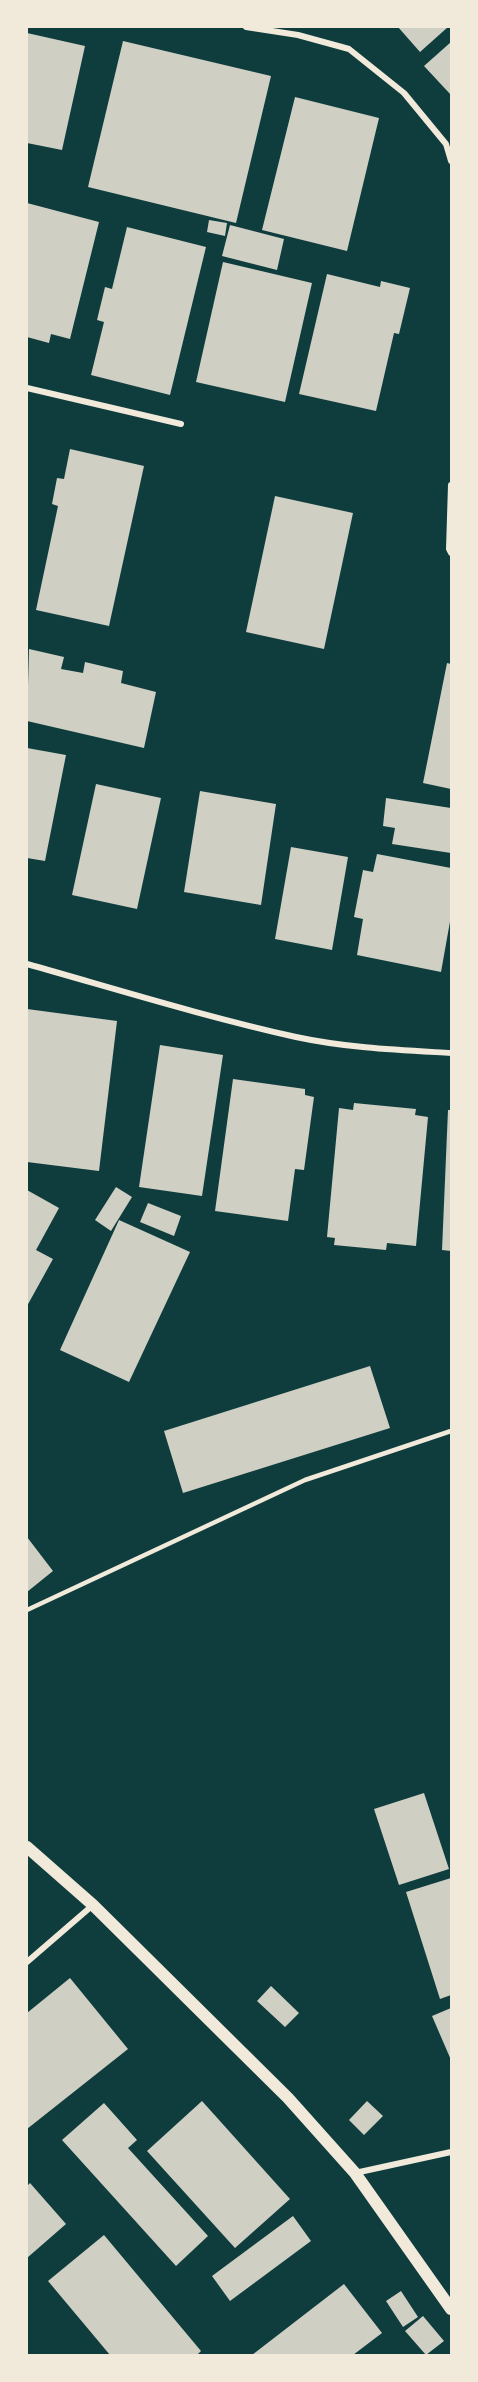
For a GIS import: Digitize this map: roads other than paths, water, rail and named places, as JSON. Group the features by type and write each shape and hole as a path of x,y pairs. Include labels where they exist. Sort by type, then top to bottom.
{"main road":[{"path":"27,1846 93,1905 288,2098 355,2173 451,2309"}],"street":[{"path":"246,27 298,35 349,49 404,93 446,144 451,161"},
{"path":"27,388 181,424"},
{"path":"451,485 449,549 451,553"},
{"path":"27,964 181,1008 298,1037 382,1049 451,1053"},
{"path":"27,1962 93,1905"},
{"path":"355,2173 451,2152"}],"lane":[{"path":"27,1610 305,1480 451,1431"}]}
